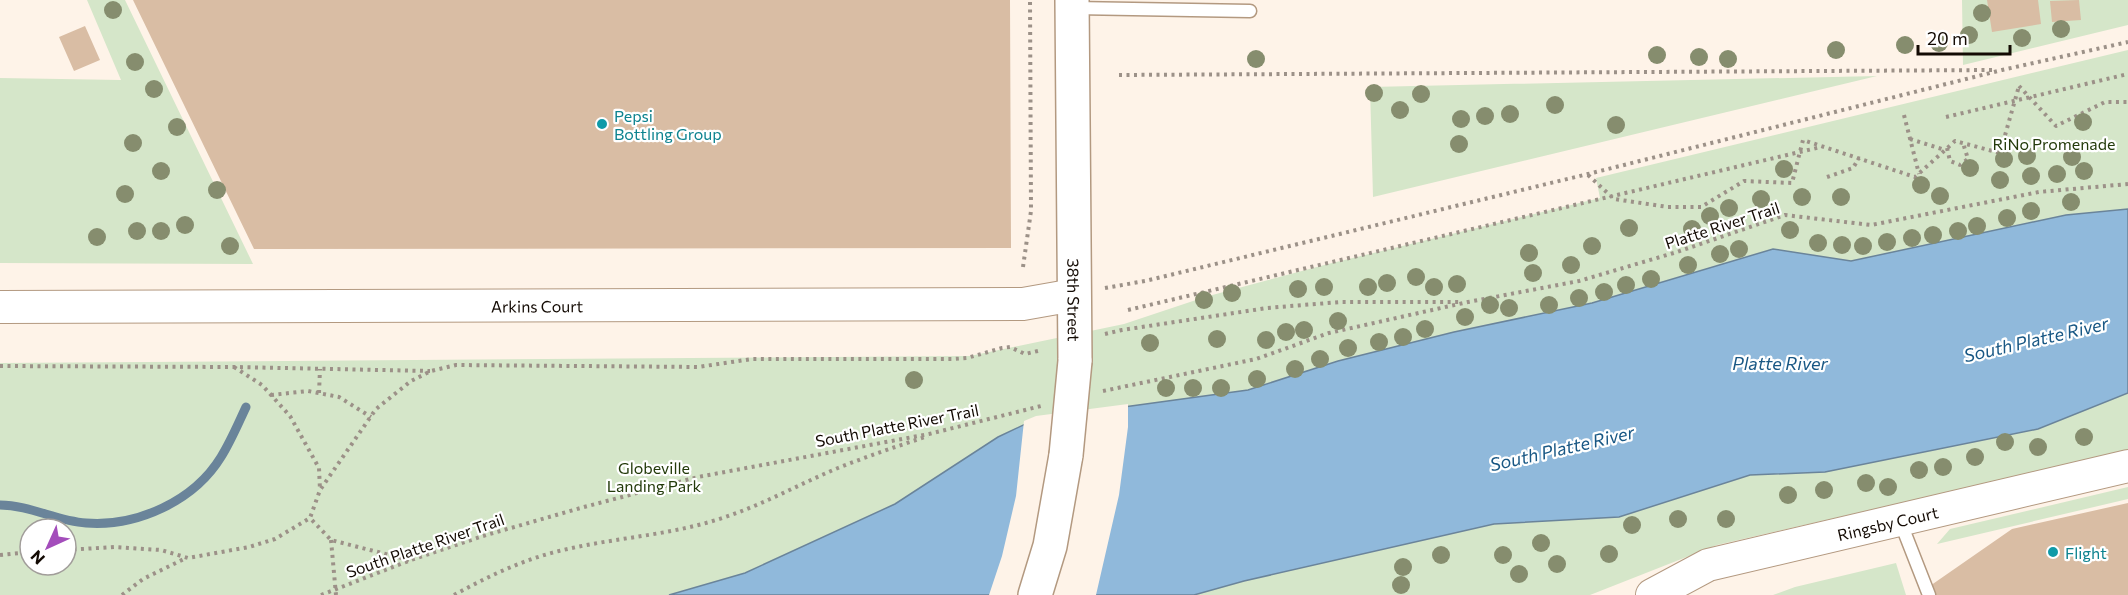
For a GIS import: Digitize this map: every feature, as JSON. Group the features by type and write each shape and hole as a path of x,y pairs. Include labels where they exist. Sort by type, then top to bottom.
{"main road":[{"name":"38th Street","path":"1035,595 1050,546 1066,456 1075,361 1072,4"}],"street":[{"name":"Arkins Court","path":"0,307 1023,304 1074,295"},
{"name":"Ringsby Court","path":"1653,595 1708,565 2128,466"}],"lane":[{"path":"1072,4 1250,11"},
{"path":"1899,520 1929,595"}],"path":[{"path":"1023,267 1031,211 1030,0"},
{"path":"1074,295 1144,281 1588,174 2002,70 2128,42"},
{"path":"1119,75 2002,70"},
{"path":"1946,117 2128,74"},
{"path":"1588,174 1614,199 1668,207 1701,207 1744,182 1792,183 1803,140 1915,177 1955,141 2000,153 2019,86 2056,126 2105,102 2128,102"},
{"path":"1904,115 1918,174"},
{"path":"1910,139 1946,149"},
{"path":"1946,149 1950,162 1960,165 1968,159 1963,143"},
{"path":"1128,310 1821,147"},
{"path":"1827,177 1853,168 1859,158"},
{"name":"Platte River Trail","path":"1468,302 1579,281 1677,252 1785,215 1871,225 2039,192 2128,184"},
{"path":"1122,330 1267,308 1319,303 1468,302"},
{"path":"1098,392 1256,359 1329,333 1468,302"},
{"path":"0,366 431,371 456,365 698,367 752,359 954,359 1010,347 1022,349 1025,354 1032,353"},
{"path":"234,367 262,385 290,416 319,468 320,490"},
{"path":"319,393 320,369"},
{"path":"122,595 142,579 188,558 249,547 275,539 310,518 320,490 376,409 393,394 431,371"},
{"path":"272,395 308,391 339,397 371,417"},
{"name":"South Platte River Trail","path":"335,588 411,560 539,520 698,477 958,427 1051,404"},
{"path":"454,595 506,569 558,551 668,533 715,521 769,501 890,447 958,427"},
{"path":"310,518 331,540 411,560"},
{"path":"331,540 336,595"},
{"path":"78,550 126,548 161,550 188,558"},
{"path":"0,555 18,553"},
{"path":"321,595 335,588"}],"green space":[{"path":"87,0 125,0 253,264 0,263 0,78 121,80"},
{"path":"1962,0 2128,0 2128,25 1963,65"},
{"name":"Globeville Landing Park","path":"2128,50 2128,209 2066,215 1851,261 1773,249 1592,303 1454,332 1338,361 1248,390 1183,400 998,437 895,504 745,573 669,595 0,595 0,363 970,356 1124,324 1205,297 1328,264 1600,198 1596,178"},
{"path":"1877,76 1373,197 1370,87"},
{"path":"2128,393 2128,451 1717,545 1590,595 1194,595 1244,581 1494,524 1619,517 1750,475 1825,472 2038,429"},
{"path":"2128,487 2128,499 1937,544 1950,529"},
{"path":"1896,563 1906,595 1773,595 1795,587"}],"water":[{"name":"Platte River","path":"2128,209 2128,393 2038,429 1825,472 1750,475 1619,517 1494,524 1244,581 1194,595 669,595 745,573 895,504 998,437 1036,419 1248,390 1338,361 1454,332 1592,303 1773,249 1851,261 2066,215"}],"pier":[{"path":"1128,404 1128,427 1119,495 1096,595 989,595 1002,556 1016,496 1024,421 1036,416"}],"building":[{"name":"Pepsi Bottling Group","path":"133,0 1010,0 1011,248 254,249"},
{"path":"1987,0 2038,0 2041,24 1992,32"},
{"path":"2079,0 2081,20 2052,22 2050,1"},
{"path":"85,26 100,60 74,71 59,37"},
{"name":"Flight","path":"2128,503 2128,595 1933,595 1927,588 2012,529"}],"waterway":[{"path":"0,505 86,523 125,521 162,508 180,498 210,473 225,451 246,407"}],"place":[{"name":"Pepsi Bottling Group","path":"602,124"},
{"name":"Flight","path":"2053,552"}],"park label":[{"name":"RiNo Promenade","path":"2054,143"}],"water label":[{"name":"South Platte River","path":"2036,339"},
{"name":"South Platte River","path":"1562,448"}]}
